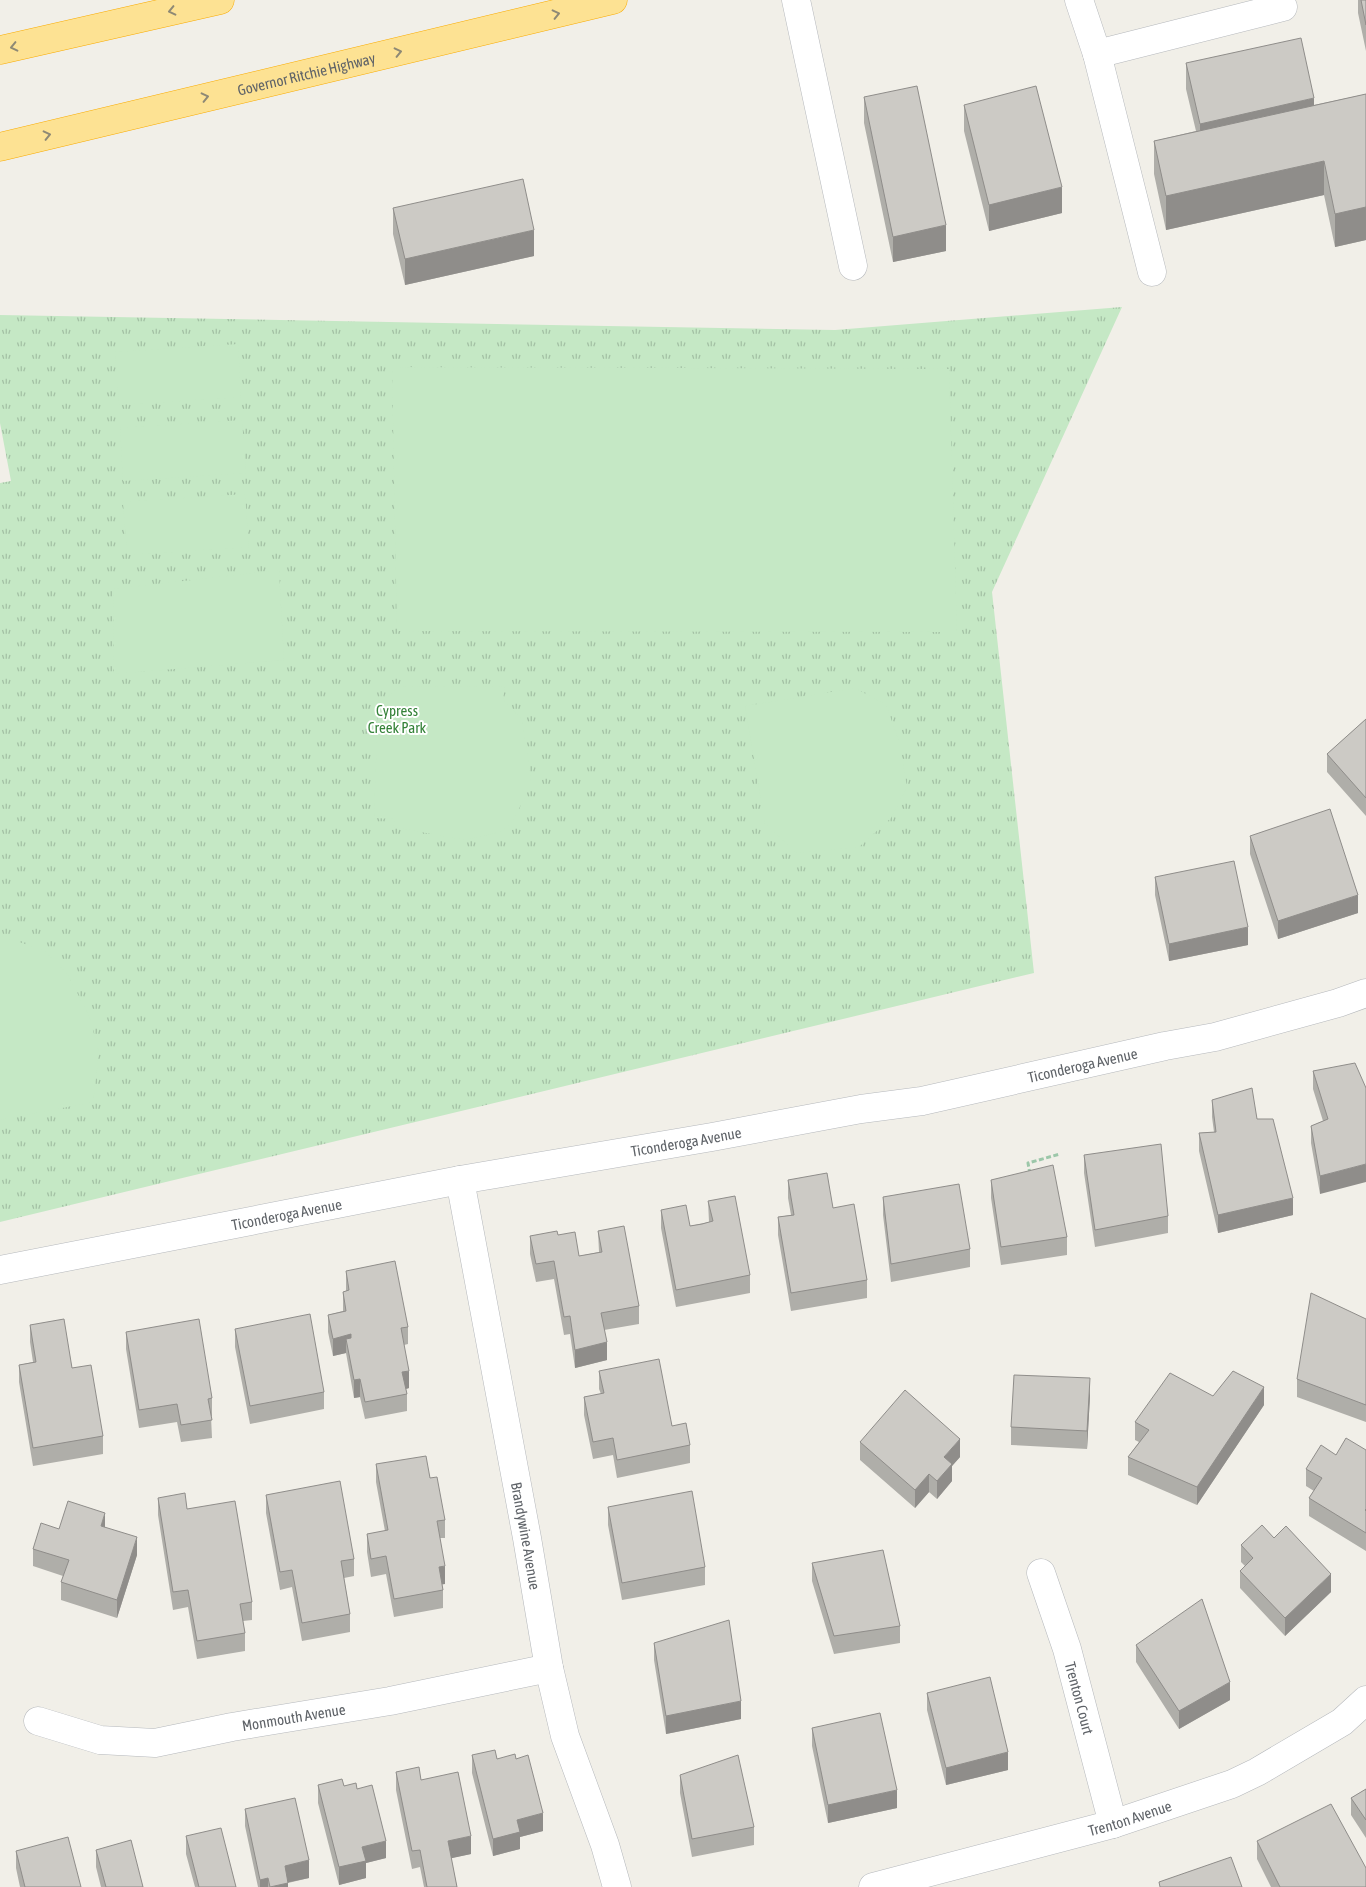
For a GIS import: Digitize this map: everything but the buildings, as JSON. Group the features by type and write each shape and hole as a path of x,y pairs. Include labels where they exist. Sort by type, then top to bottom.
{"highway":[{"path":"0,50 220,0"},
{"name":"Governor Ritchie Highway","path":"0,147 613,0"}],"street":[{"path":"796,0 853,266"},
{"path":"1079,0 1097,54 1152,272"},
{"path":"1097,54 1283,7"},
{"name":"Ticonderoga Avenue","path":"0,1270 460,1180 702,1139 862,1109 922,1101 1165,1046 1214,1037 1338,1003 1366,993"},
{"name":"Brandywine Avenue","path":"460,1180 527,1538 549,1668 566,1736 605,1845 617,1887"},
{"name":"Trenton Court","path":"1041,1573 1067,1649 1113,1824"},
{"name":"Monmouth Avenue","path":"38,1721 100,1740 155,1743 232,1727 390,1701 549,1668"},
{"name":"Trenton Avenue","path":"873,1887 1113,1824 1238,1782 1342,1722 1366,1700"}],"path":[{"path":"1031,1179 1028,1163 1060,1154"}],"green space":[{"name":"Cypress Creek Park","path":"1122,307 992,592 1034,973 0,1222 0,483 11,481 0,423 0,315 835,330"},
{"path":"238,344 241,397 119,405 115,352"},
{"path":"392,367 949,369 957,632 397,631"},
{"path":"242,420 246,473 123,481 120,428"},
{"path":"245,494 249,547 127,555 123,502"},
{"path":"279,570 284,660 114,674 113,589"},
{"path":"400,686 505,687 503,699 522,720 531,778 525,797 511,824 500,832 465,840 393,827 395,819 374,818 378,705"},
{"path":"855,688 886,705 899,741 907,787 891,818 859,847 797,853 765,824 745,706"},
{"path":"0,936 44,950 68,975 89,1016 99,1052 93,1102 0,1120"}]}
